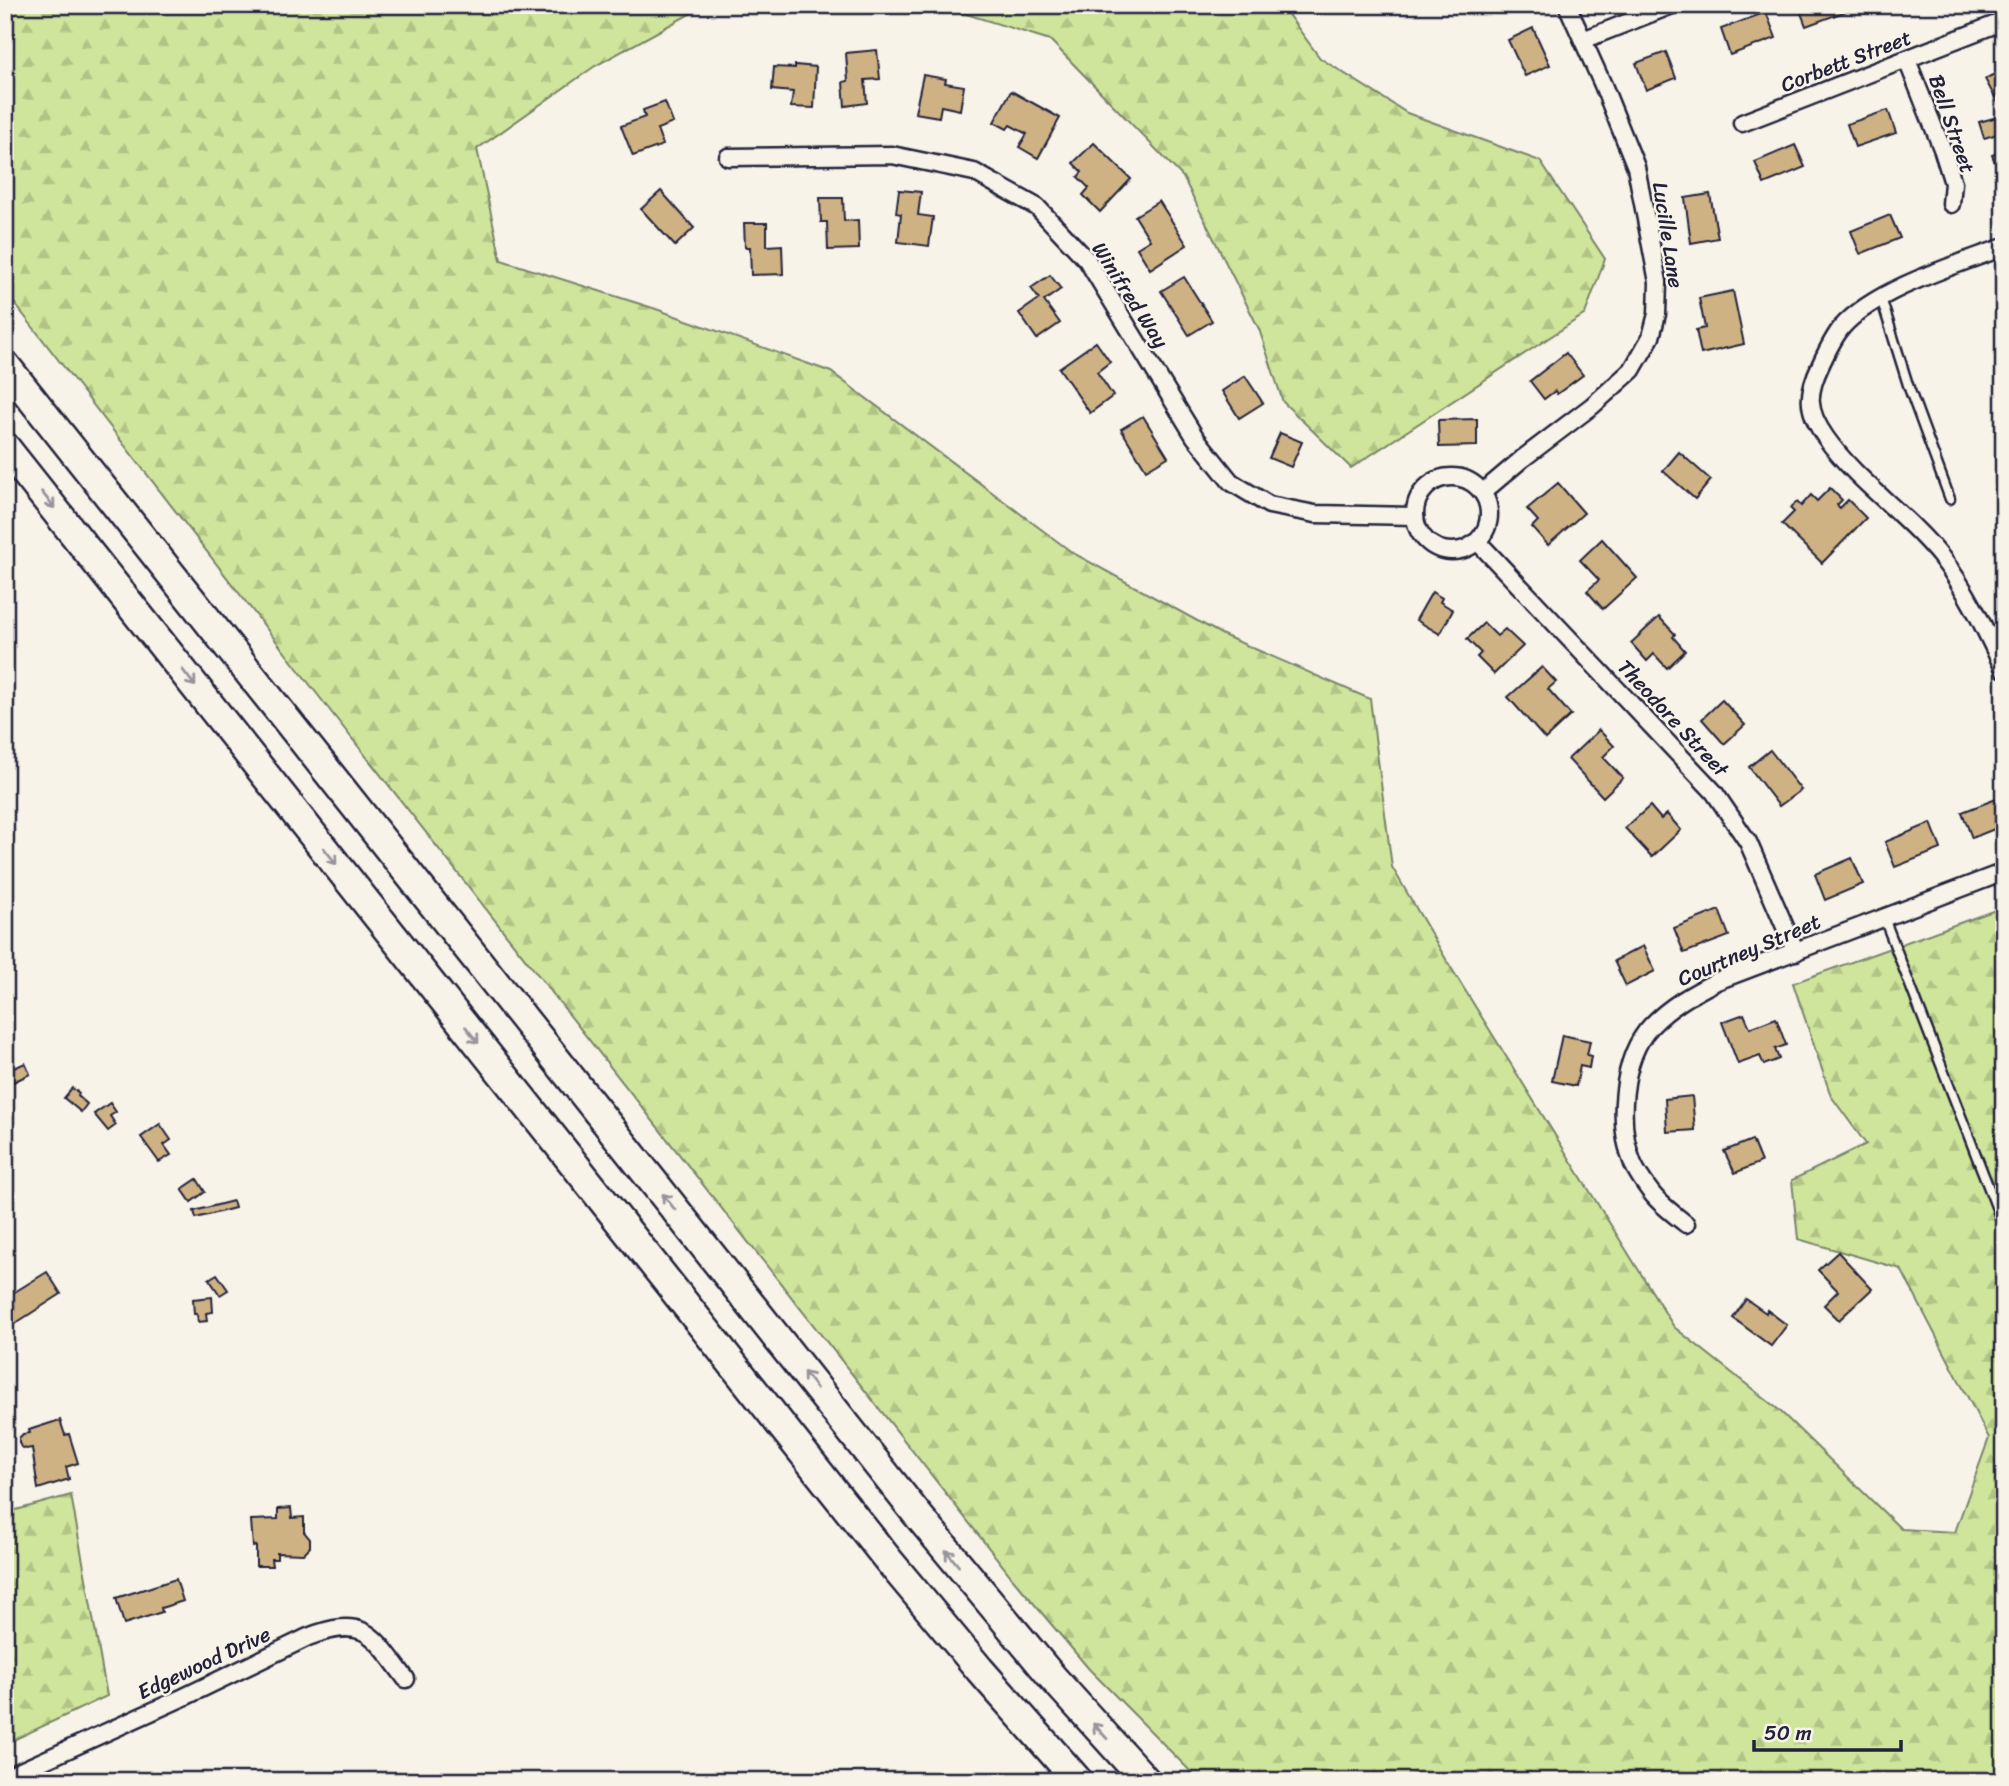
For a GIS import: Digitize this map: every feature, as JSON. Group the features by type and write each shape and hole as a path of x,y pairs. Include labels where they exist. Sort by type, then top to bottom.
{"highway":[{"path":"5,365 916,1513 1045,1669 1146,1781"},
{"path":"5,447 896,1570 979,1670 1078,1781"}],"street":[{"name":"Lucille Lane","path":"1483,492 1592,406 1632,370 1651,337 1657,314 1658,282 1636,167 1567,5"},
{"path":"1583,40 1672,5"},
{"name":"Corbett Street","path":"1742,123 2004,21"},
{"name":"Bell Street","path":"1907,60 1953,183 1951,204"},
{"name":"Winifred Way","path":"728,158 891,155 974,172 1037,207 1087,260 1195,438 1231,482 1269,505 1315,514 1415,516"},
{"path":"2004,247 1914,282 1881,298 1850,319 1834,339 1812,383 1810,393 1814,415 1825,438 1941,557 2004,669"},
{"path":"1459,477 1476,485 1483,492 1488,500 1490,518 1488,527 1478,542 1459,551 1448,552 1438,549 1422,536 1417,527 1415,507 1424,490 1440,479 1459,477"},
{"name":"Theodore Street","path":"1478,542 1714,792 1748,842 1796,952"},
{"name":"Courtney Street","path":"1686,1224 1652,1194 1633,1165 1626,1138 1623,1096 1630,1063 1649,1028 1681,999 1717,981 2004,872"},
{"name":"Edgewood Drive","path":"5,1778 330,1629 348,1626 365,1631 378,1641 406,1679"}],"lane":[{"path":"1881,298 1909,388 1950,499"},
{"path":"1884,918 2004,1227"}],"green space":[{"path":"5,5 706,5 595,66 477,149 501,260 656,309 831,372 1073,553 1223,635 1370,699 1392,867 1450,966 1674,1327 1779,1410 1901,1529 1955,1532 1989,1438 1901,1269 1798,1239 1792,1180 1866,1144 1831,1096 1793,983 2004,907 2004,1781 1200,1781 1089,1669 1014,1580 328,708 5,291"},
{"path":"937,5 1281,5 1320,58 1407,113 1540,161 1605,259 1585,314 1351,468 1283,402 1259,329 1183,177 1050,40"},
{"path":"71,1495 107,1696 5,1744 5,1513"}],"building":[{"path":"1798,5 1850,5 1852,9 1806,26"},
{"path":"1766,12 1776,38 1730,55 1721,29"},
{"path":"1533,28 1550,65 1525,76 1508,40"},
{"path":"877,50 880,79 865,80 867,103 845,106 843,82 848,81 846,53"},
{"path":"1666,52 1676,78 1646,90 1636,63"},
{"path":"795,65 816,67 814,108 791,107 793,92 772,90 774,67 795,68"},
{"path":"2004,69 2004,105 2000,107 1985,79"},
{"path":"923,75 964,86 960,110 941,106 939,117 915,113"},
{"path":"1011,91 1060,118 1038,158 1019,147 1027,134 1010,125 1007,129 994,122"},
{"path":"665,102 673,123 657,129 663,145 633,156 621,126 645,117 643,110"},
{"path":"1888,110 1896,133 1855,147 1847,124"},
{"path":"2001,116 2004,132 1984,138 1979,122"},
{"path":"1094,143 1131,179 1100,212 1083,195 1089,188 1078,177 1082,172 1073,163"},
{"path":"1795,145 1805,167 1764,184 1755,162"},
{"path":"2004,150 2004,184 1992,155"},
{"path":"899,190 921,192 918,215 933,217 929,246 898,242 901,214 896,213"},
{"path":"661,191 694,228 675,246 641,209"},
{"path":"1710,194 1718,238 1691,243 1685,198"},
{"path":"820,198 843,198 844,221 858,220 859,249 828,250 827,222 821,222"},
{"path":"1159,201 1187,245 1150,269 1137,248 1150,240 1135,216"},
{"path":"1890,215 1900,238 1860,254 1851,231"},
{"path":"744,223 767,223 767,246 782,245 783,274 751,275 750,247 745,247"},
{"path":"1050,275 1061,289 1044,301 1060,323 1037,339 1019,313 1039,299 1031,288"},
{"path":"1184,277 1212,321 1189,335 1161,291"},
{"path":"1733,291 1744,344 1701,354 1696,330 1705,328 1699,298"},
{"path":"1096,342 1110,362 1097,372 1113,396 1090,413 1059,368"},
{"path":"1566,353 1583,375 1557,394 1555,391 1544,399 1530,381"},
{"path":"1245,376 1263,403 1239,418 1222,391"},
{"path":"1143,416 1168,457 1146,470 1121,429"},
{"path":"1477,419 1477,446 1439,447 1438,420"},
{"path":"1280,433 1302,442 1291,467 1269,458"},
{"path":"1679,452 1711,480 1695,499 1663,471"},
{"path":"1558,483 1584,513 1548,545 1532,527 1538,521 1527,509"},
{"path":"1830,488 1842,500 1837,505 1840,508 1848,500 1866,518 1822,563 1782,524 1794,512 1790,508 1797,502 1801,506 1811,495 1817,501"},
{"path":"1602,539 1637,578 1603,609 1587,591 1599,580 1580,560"},
{"path":"1432,592 1442,598 1440,602 1453,610 1440,634 1416,620"},
{"path":"1659,617 1675,634 1673,637 1685,651 1667,668 1654,654 1647,661 1631,643"},
{"path":"1484,623 1497,636 1505,629 1523,646 1494,674 1477,657 1481,653 1467,639"},
{"path":"1542,667 1556,682 1548,689 1571,715 1545,739 1508,697"},
{"path":"1722,700 1745,725 1724,744 1702,719"},
{"path":"1599,730 1614,746 1603,757 1623,778 1603,797 1568,759"},
{"path":"1770,750 1801,790 1779,806 1749,767"},
{"path":"2004,796 2002,826 1972,838 1962,812"},
{"path":"1650,806 1661,819 1667,814 1681,830 1652,857 1625,828"},
{"path":"1931,823 1941,849 1895,867 1885,842"},
{"path":"1852,858 1863,884 1825,900 1815,874"},
{"path":"1719,910 1729,936 1684,953 1674,928"},
{"path":"1643,946 1655,971 1626,986 1614,961"},
{"path":"1744,1014 1750,1028 1776,1018 1786,1045 1775,1049 1779,1059 1764,1065 1760,1056 1738,1064 1722,1022"},
{"path":"1562,1035 1590,1041 1587,1055 1591,1056 1589,1068 1580,1066 1576,1086 1552,1081"},
{"path":"25,1063 30,1074 9,1084 5,1072"},
{"path":"72,1088 87,1104 81,1112 64,1098"},
{"path":"1692,1096 1695,1130 1667,1132 1665,1099"},
{"path":"110,1103 116,1112 110,1116 116,1125 108,1131 94,1114"},
{"path":"160,1124 171,1140 164,1145 171,1155 159,1162 141,1137"},
{"path":"1752,1140 1761,1162 1735,1173 1724,1151"},
{"path":"197,1179 205,1192 191,1202 182,1189"},
{"path":"233,1201 235,1208 196,1218 194,1211"},
{"path":"1838,1252 1872,1289 1839,1320 1824,1305 1838,1291 1818,1270"},
{"path":"47,1272 61,1294 5,1330 5,1298"},
{"path":"217,1274 228,1290 220,1295 209,1279"},
{"path":"212,1297 213,1312 206,1313 207,1321 198,1322 197,1314 194,1314 193,1299"},
{"path":"1746,1299 1787,1325 1771,1346 1733,1318"},
{"path":"60,1420 65,1435 69,1434 78,1463 66,1467 69,1479 38,1489 32,1448 21,1447 19,1438 30,1433 29,1430"},
{"path":"291,1508 292,1518 304,1517 304,1532 310,1539 310,1547 303,1554 277,1553 277,1559 271,1559 272,1566 256,1566 256,1546 253,1547 251,1520 278,1519 278,1509"},
{"path":"176,1579 183,1601 161,1608 162,1612 124,1624 116,1598"}]}
